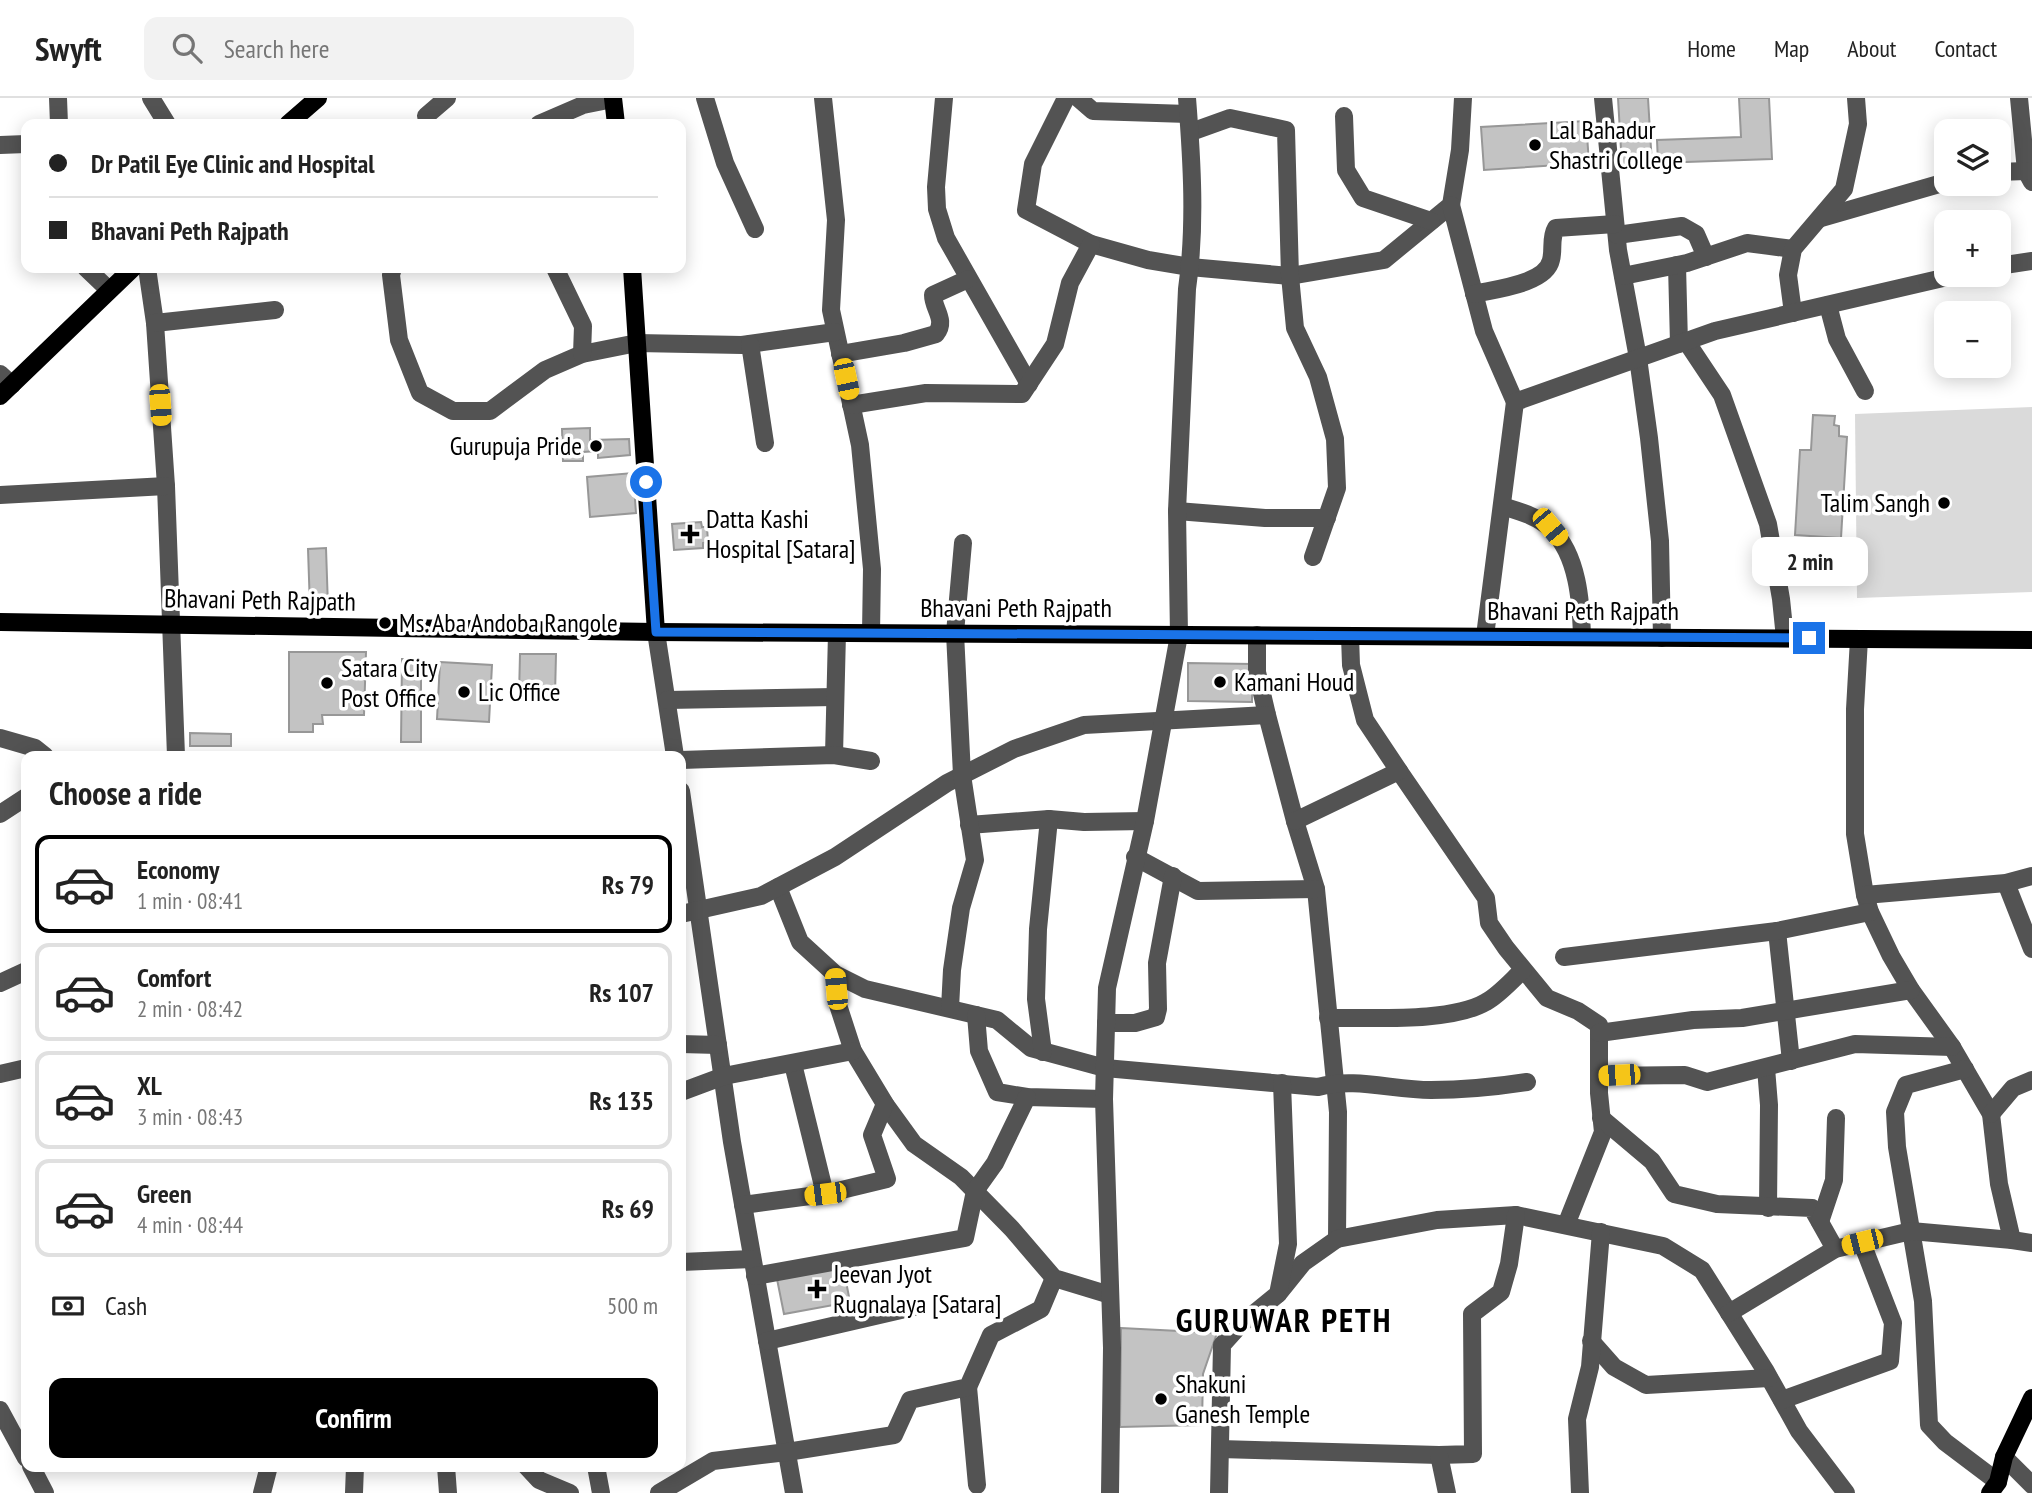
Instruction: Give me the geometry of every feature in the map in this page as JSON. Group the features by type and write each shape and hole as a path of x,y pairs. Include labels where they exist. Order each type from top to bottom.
{"main road":[{"path":"294,119 318,98"},
{"path":"613,99 615,119"},
{"path":"4,385 127,273"},
{"path":"632,273 656,632"},
{"name":"Bhavani Peth Rajpath","path":"0,622 656,632 2032,640"},
{"path":"1994,1487 2004,1457 2032,1398"}],"street":[{"path":"58,98 59,119"},
{"path":"151,98 164,119"},
{"path":"426,116 447,98"},
{"path":"705,98 725,163 755,229"},
{"path":"823,98 836,220 831,310 860,445 872,569 871,633"},
{"path":"944,98 936,187 937,209 946,238 1029,383"},
{"path":"1066,98 1033,164 1026,210 1091,244 1148,260 1190,267 1290,276 1384,260 1451,205"},
{"path":"1078,98 1093,111 1230,118 1286,131 1290,276 1295,328 1318,377 1335,439 1337,488 1313,557"},
{"path":"1463,98 1460,150 1451,205 1483,331 1515,402 1485,636"},
{"path":"1603,98 1616,229 1649,438 1660,541 1662,638"},
{"path":"1793,313 1788,275 1793,249 1844,189 1858,124 1856,98"},
{"path":"2011,174 2029,176 2019,98"},
{"path":"551,119 583,105 613,99"},
{"path":"1110,1493 1112,1348 1104,1100 1107,988 1145,821 1179,635 1177,511 1190,267 1189,115"},
{"path":"1344,116 1346,170 1363,198 1431,221"},
{"path":"0,145 21,144"},
{"path":"1821,218 1934,185"},
{"path":"1474,294 1539,277 1548,269 1551,261 1553,232 1556,228 1682,226 1696,234 1706,257"},
{"path":"1623,276 1677,265 1747,243 1793,249"},
{"path":"851,405 926,393 1022,394 1055,344 1070,283 1091,244"},
{"path":"2011,264 2032,261"},
{"path":"1677,265 1683,342 1722,395 1768,524 1785,638"},
{"path":"91,273 108,290"},
{"path":"148,273 155,323 166,486 176,751"},
{"path":"392,273 399,341 420,393 453,411 490,411 545,370 582,354 637,344 750,344 835,331"},
{"path":"557,273 583,326 582,354"},
{"path":"840,354 904,343 936,334 940,327 940,317 932,299 933,295 968,279"},
{"path":"1515,402 1715,331 1934,280"},
{"path":"1828,305 1837,339 1866,391"},
{"path":"155,323 275,310"},
{"path":"750,344 765,443"},
{"path":"0,495 166,486"},
{"path":"1502,506 1532,516 1550,527 1563,544 1581,604 1582,637"},
{"path":"1177,511 1265,518 1327,519"},
{"path":"950,1008 952,970 961,908 975,860 962,775 955,633 963,543"},
{"path":"656,632 674,751"},
{"path":"834,755 837,633"},
{"path":"1257,635 1257,672 1266,715 1294,821 1317,889 1338,1112 1338,1239"},
{"path":"1350,636 1350,665 1365,720 1486,898 1489,923 1547,998 1578,1011 1599,1025 1603,1132 1566,1225"},
{"path":"1859,639 1855,834 1867,903 1910,990 1952,1047 1991,1114 1999,1184 2012,1240"},
{"path":"667,700 835,697"},
{"path":"689,912 761,896 835,857 962,775 1014,749 1084,725 1266,715"},
{"path":"0,738 39,751"},
{"path":"686,760 834,755 871,761"},
{"path":"1294,821 1399,771"},
{"path":"0,814 21,800"},
{"path":"969,825 1049,819 1084,822 1145,821"},
{"path":"1043,1052 1037,999 1037,943 1049,819"},
{"path":"1135,857 1198,891 1317,889"},
{"path":"686,867 689,912 724,1076 732,1142 794,1493"},
{"path":"1106,1023 1135,1024 1156,1017 1157,963 1172,876"},
{"path":"1564,957 1777,931 1867,903 2006,883 2032,876"},
{"path":"2006,883 2032,949"},
{"path":"778,887 800,942 835,974 865,989 997,1020 1031,1048 1043,1052 1105,1068 1318,1087 1335,1082 1430,1090 1494,1087 1527,1082"},
{"path":"1777,931 1791,1061"},
{"path":"1328,1018 1438,1015 1468,1010 1487,1002 1523,970"},
{"path":"0,983 21,973"},
{"path":"835,974 838,1005 853,1051 885,1104 914,1144 961,1177 1012,1228 1054,1278 1110,1296"},
{"path":"1599,1033 1693,1020 1742,1018 1910,990"},
{"path":"976,1015 979,1051 998,1091 1027,1097 1104,1100"},
{"path":"686,1044 718,1045"},
{"path":"1599,1076 1685,1075 1707,1082 1856,1044 1952,1047"},
{"path":"686,1090 724,1076 853,1051"},
{"path":"793,1064 825,1194"},
{"path":"1766,1068 1769,1105 1768,1208"},
{"path":"0,1074 21,1069"},
{"path":"1965,1069 1906,1085 1895,1112 1897,1147 1923,1301 1929,1425 1994,1487"},
{"path":"1991,1114 2013,1088 2032,1080"},
{"path":"1278,1294 1288,1244 1282,1083"},
{"path":"686,1262 754,1267 897,1252 965,1238 975,1191 995,1163 1027,1097"},
{"path":"743,1205 825,1194 887,1179 872,1135 885,1104"},
{"path":"1601,1118 1651,1161 1674,1194 1717,1204 1812,1209 1835,1249"},
{"path":"1820,1222 1834,1180 1836,1118"},
{"path":"1220,1449 1473,1454 1472,1314 1501,1292 1509,1264 1516,1215"},
{"path":"1219,1493 1222,1345 1240,1325 1278,1294 1303,1263 1338,1239 1437,1220 1516,1215 1663,1246 1702,1270 1799,1431 1846,1493"},
{"path":"1729,1313 1835,1249 1862,1242 1911,1231 2032,1243"},
{"path":"1580,1493 1577,1419 1590,1367 1601,1232"},
{"path":"1782,1400 1890,1362 1893,1323 1862,1242"},
{"path":"977,1485 968,1387 991,1335 1041,1309 1054,1278"},
{"path":"767,1341 914,1307"},
{"path":"1591,1341 1614,1367 1646,1385 1769,1378"},
{"path":"665,1491 713,1461 894,1435 910,1401 968,1387"},
{"path":"0,1410 21,1449"},
{"path":"1439,1455 1447,1493"},
{"path":"2004,1457 2032,1485"},
{"path":"34,1472 46,1493"},
{"path":"262,1493 267,1472"},
{"path":"354,1493 355,1472"},
{"path":"446,1472 448,1493"},
{"path":"531,1472 538,1480 570,1493"},
{"path":"597,1472 601,1493"}],"shaded area":[{"name":"Talim Sangh","path":"2032,407 2032,592 1857,598 1855,414"}],"building":[{"name":"Lal Bahadur Shastri College","path":"1618,98 1648,98 1652,165 1622,167"},
{"path":"1739,98 1769,98 1772,159 1658,163 1657,140 1741,137"},
{"name":"Lal Bahadur Shastri College","path":"1586,121 1589,163 1484,170 1481,127"},
{"name":"Talim Sangh","path":"1813,415 1835,416 1834,425 1839,426 1839,436 1847,437 1841,538 1795,535 1800,450 1811,450"},
{"name":"Gurupuja Pride","path":"590,428 590,440 629,439 630,455 598,458 598,451 583,452 583,461 563,461 562,429"},
{"path":"633,473 636,513 590,517 587,477"},
{"path":"701,522 702,527 707,527 708,542 703,543 703,548 674,550 672,524"},
{"path":"326,548 328,607 310,608 308,549"},
{"name":"Satara City Post Office","path":"289,652 366,652 364,715 322,715 323,724 313,724 313,732 289,732"},
{"path":"520,654 556,654 555,696 519,696"},
{"path":"402,659 421,659 421,742 401,742"},
{"name":"Lic Office","path":"440,662 492,665 489,722 437,719"},
{"name":"Kamani Houd","path":"1188,663 1252,664 1252,702 1188,701"},
{"path":"190,733 231,734 231,746 190,746"},
{"path":"843,1266 850,1302 784,1314 777,1279"},
{"name":"Shakuni Ganesh Temple","path":"1121,1328 1217,1333 1203,1374 1202,1425 1120,1427"}],"place":[{"name":"Lal Bahadur Shastri College","path":"1535,145"},
{"name":"Gurupuja Pride","path":"596,446"},
{"name":"Talim Sangh","path":"1944,503"},
{"name":"Datta Kashi Hospital [Satara]","path":"690,534"},
{"name":"Ms. Aba Andoba Rangole","path":"385,623"},
{"name":"Kamani Houd","path":"1220,682"},
{"name":"Satara City Post Office","path":"327,683"},
{"name":"Lic Office","path":"464,692"},
{"name":"Jeevan Jyot Rugnalaya [Satara]","path":"817,1289"},
{"name":"Shakuni Ganesh Temple","path":"1161,1399"}],"district":[{"name":"GURUWAR PETH","path":"1284,1320"}],"route":[{"path":"646,482 656,632 1809,638"}]}
